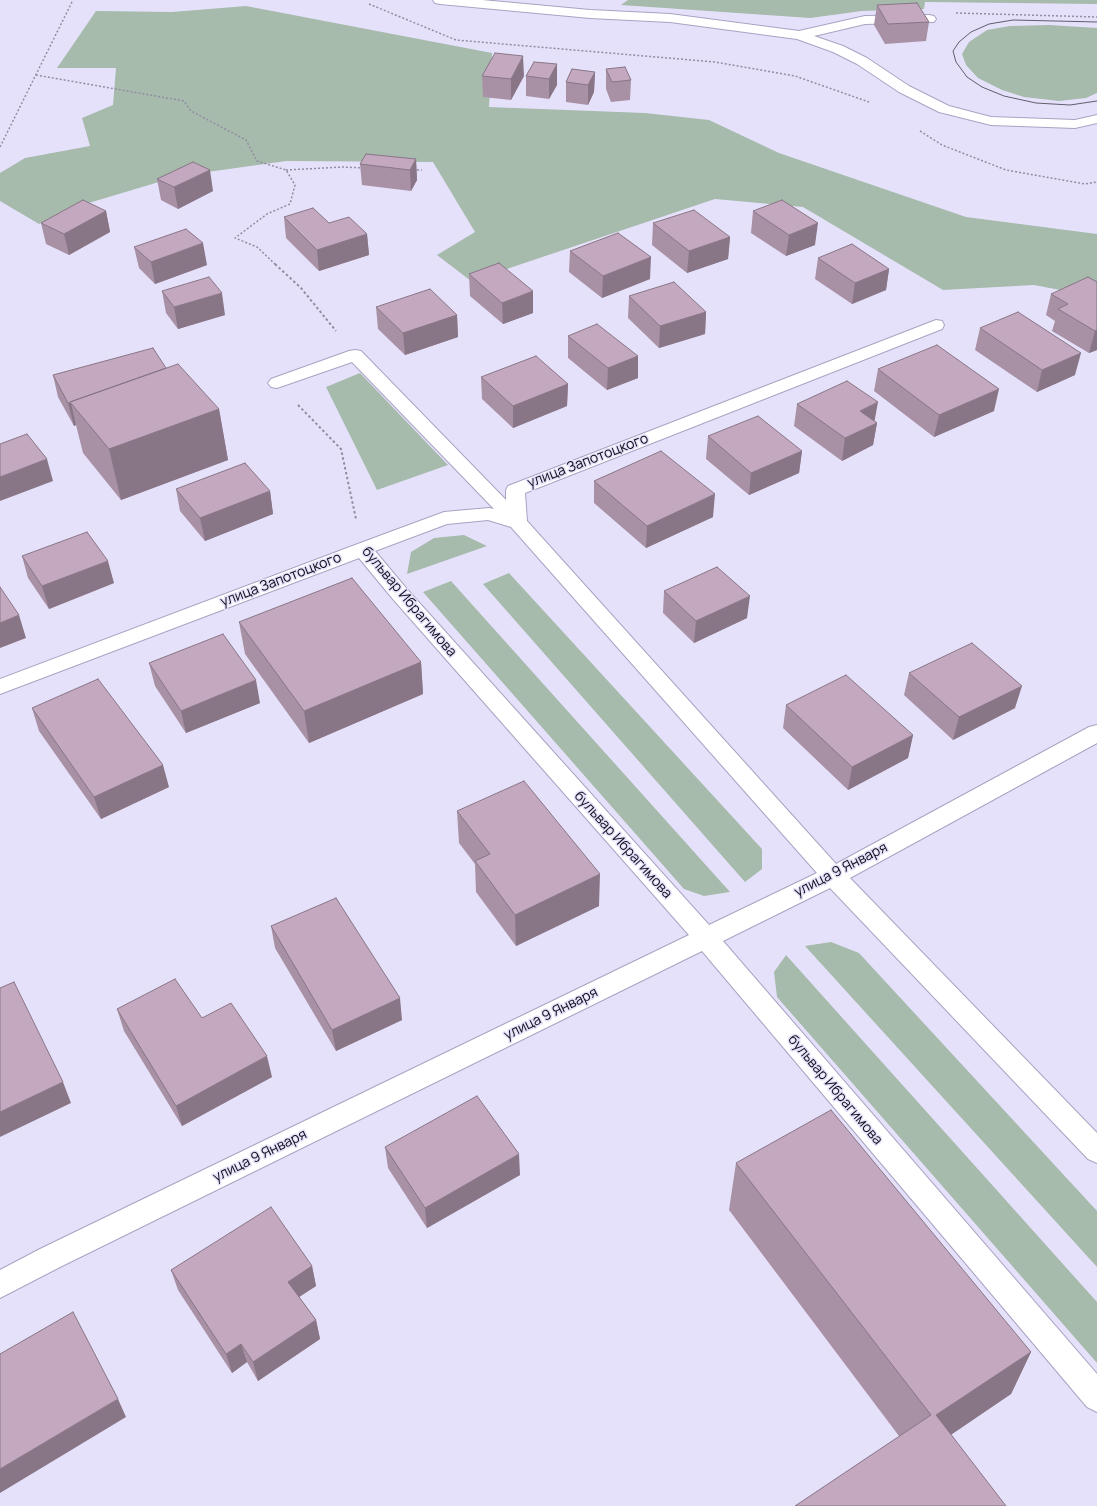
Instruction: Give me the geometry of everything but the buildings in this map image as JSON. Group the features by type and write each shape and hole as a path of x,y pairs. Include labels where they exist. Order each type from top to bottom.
{"street":[{"path":"440,0 574,13 670,18 798,35 844,52 862,61 904,89 944,109 991,121 1075,124 1097,119"},
{"path":"798,35 865,20 929,19"},
{"name":"улица Запотоцкого","path":"0,687 444,518 489,514 517,522 515,490 936,325"},
{"path":"277,383 355,355 517,522 833,876 1097,1151"},
{"name":"бульвар Ибрагимова","path":"362,549 409,604 706,938 1097,1397"},
{"name":"улица 9 Января","path":"0,1286 64,1251 833,876 1097,733"}],"path":[{"path":"0,146 73,0"},
{"path":"369,4 456,40 714,62 795,76 872,103"},
{"path":"36,75 184,102 191,112 246,140 257,161 286,170 343,167 367,168"},
{"path":"917,129 942,145 1006,170 1085,184 1097,182"},
{"path":"286,170 295,185 290,204 267,214 234,238 257,247 301,288 355,355"},
{"path":"406,170 422,170"},
{"name":"бульвар Ибрагимова","path":"277,383 341,449 362,549"}],"green space":[{"path":"628,0 1097,0 1097,4 925,2 924,9 862,11 810,18 621,5"},
{"path":"246,6 492,53 489,107 645,113 709,120 779,153 966,217 1097,234 1097,297 1034,285 943,290 803,207 715,199 471,281 437,255 475,232 433,162 286,161 179,176 72,208 39,224 0,201 0,173 25,158 90,146 82,118 113,105 116,68 57,68 96,11 172,12"},
{"path":"1049,25 1097,28 1097,93 1086,98 1059,101 1024,97 1002,90 978,78 966,65 962,54 969,42 987,30 1010,26"},
{"path":"360,373 448,465 377,490 326,387"},
{"path":"464,535 487,546 407,574 411,552 434,538"},
{"path":"509,573 762,849 762,869 745,882 483,584"},
{"path":"451,581 730,892 704,896 684,889 423,592"},
{"path":"831,942 859,953 1097,1211 1097,1267 805,946"},
{"path":"786,955 1097,1302 1097,1363 777,997 774,972"}],"tram line":[{"path":"1097,22 1013,20 989,24 971,32 959,42 953,51 956,62 967,77 982,87 1004,96 1036,103 1070,105 1097,101"}]}
